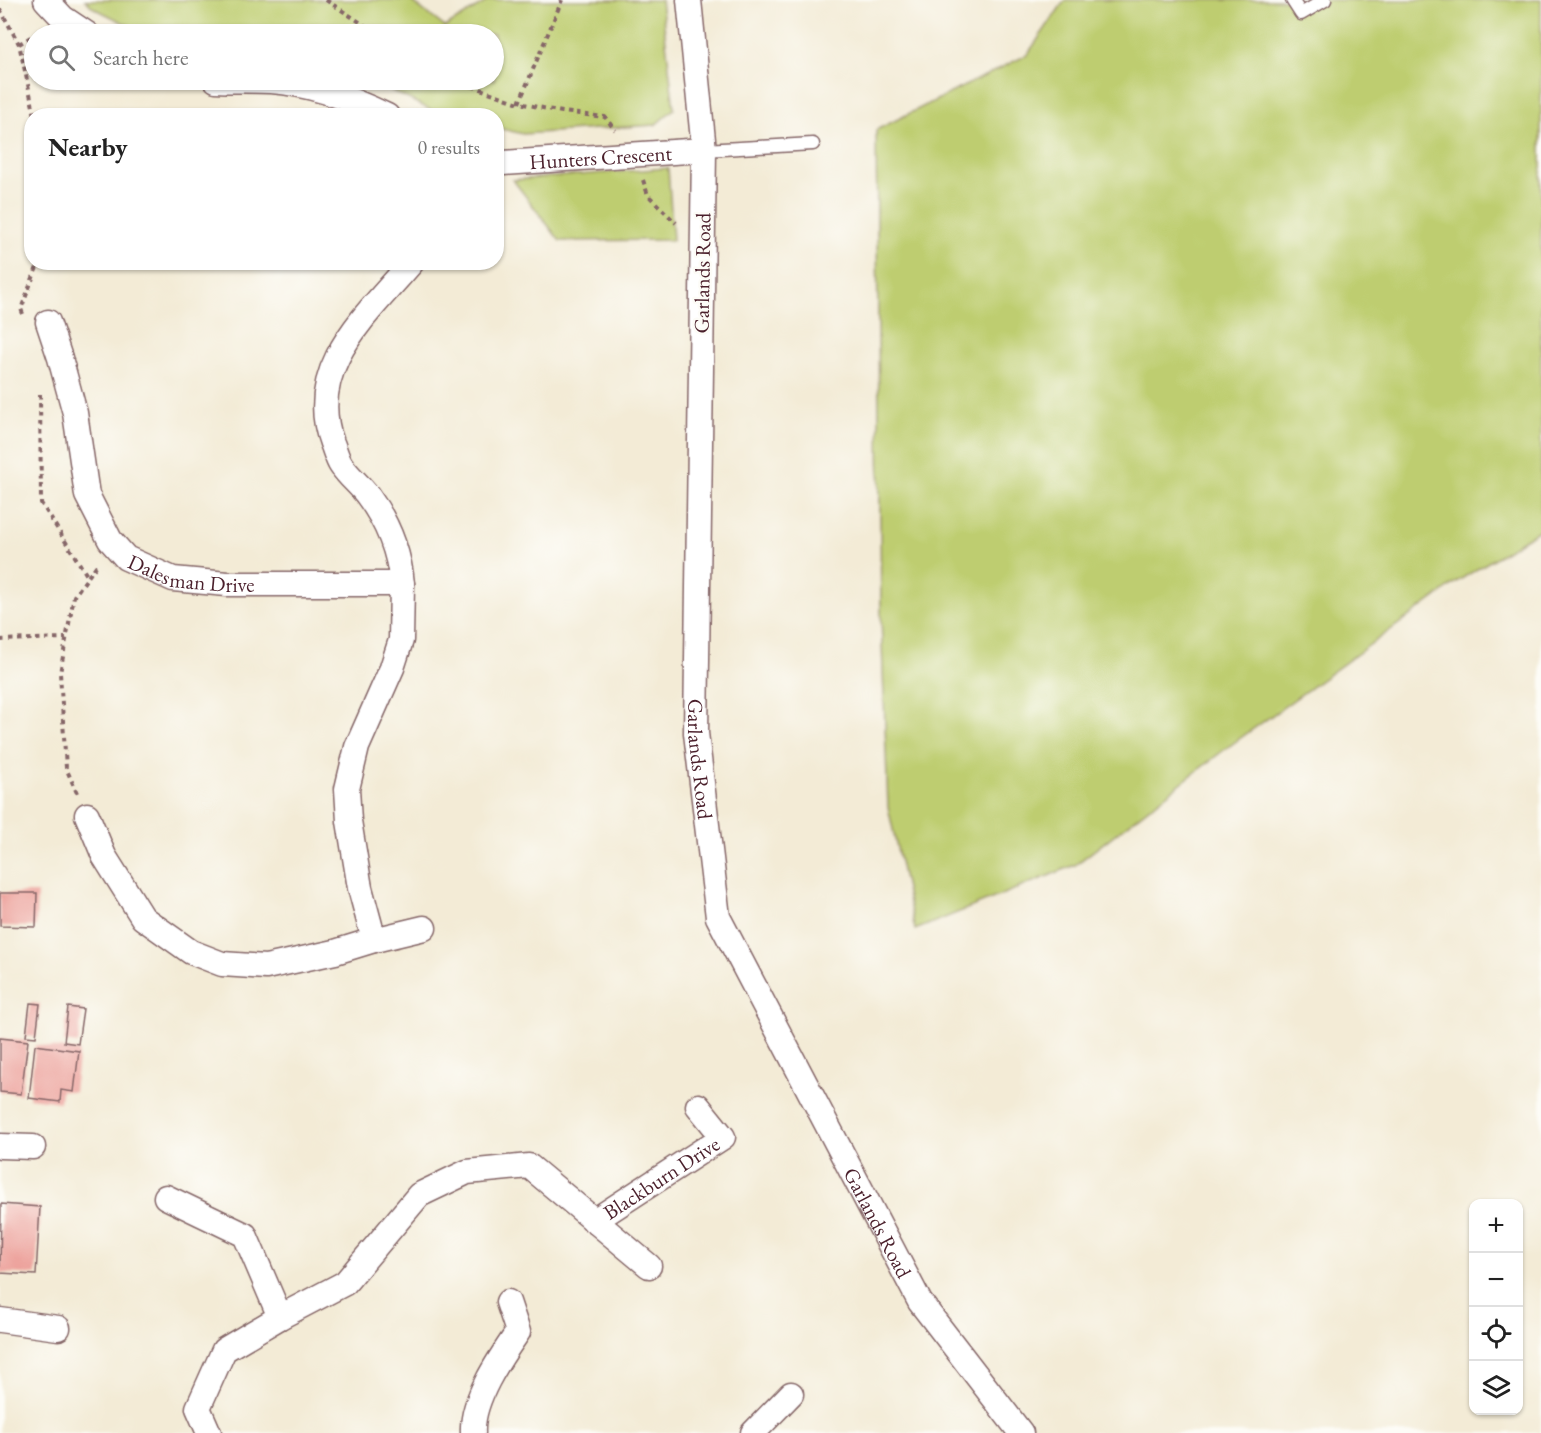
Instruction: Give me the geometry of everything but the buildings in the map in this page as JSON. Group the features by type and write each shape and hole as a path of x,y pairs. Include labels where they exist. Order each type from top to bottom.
{"street":[{"path":"46,0 72,24"},
{"name":"Garlands Road","path":"689,0 704,150 696,733 718,917 920,1302 1021,1433"},
{"path":"321,90 355,100 371,108"},
{"name":"Hunters Crescent","path":"504,163 704,150"},
{"path":"374,940 360,888 349,821 347,789 357,747 392,669 401,640 402,584 400,565 389,530 368,495 340,464 325,424 325,394 334,362 354,331 405,270"},
{"name":"Dalesman Drive","path":"36,320 60,358 75,412 87,495 110,540 126,558 172,579 227,584 402,584"},
{"path":"87,815 104,856 143,918 191,951 222,964 266,967 335,952 424,928"},
{"name":"Blackburn Drive","path":"594,1221 723,1137 698,1106"},
{"path":"0,1146 33,1147"},
{"name":"Blackburn Drive","path":"209,1433 198,1408 224,1350 345,1283 419,1195 467,1172 529,1166 649,1266"},
{"path":"166,1197 245,1235 280,1317"},
{"path":"473,1433 481,1395 496,1363 518,1332 508,1302"},
{"path":"0,1320 58,1328"},
{"path":"753,1433 791,1394"}],"lane":[{"path":"1292,0 1301,14 1325,0"},
{"path":"704,150 813,144"}],"path":[{"path":"326,0 363,24"},
{"path":"519,103 562,0"},
{"path":"0,9 19,44 24,66"},
{"path":"19,44 24,41"},
{"path":"29,90 33,108"},
{"path":"36,270 21,309 36,320"},
{"path":"40,385 41,503 88,577"},
{"path":"87,815 66,768 60,673 74,596 96,566 126,558"},
{"path":"0,640 66,638"}],"green space":[{"path":"85,0 410,0 441,24 126,24 94,8"},
{"path":"489,0 661,0 674,109 655,125 523,134 504,130 504,108 427,108 390,90 504,90 504,24 450,24"},
{"path":"1065,0 1541,0 1541,529 1461,579 1224,750 1075,865 915,930 888,807 881,616 876,130 1027,55"},
{"path":"668,168 673,240 560,241 513,180"}]}
